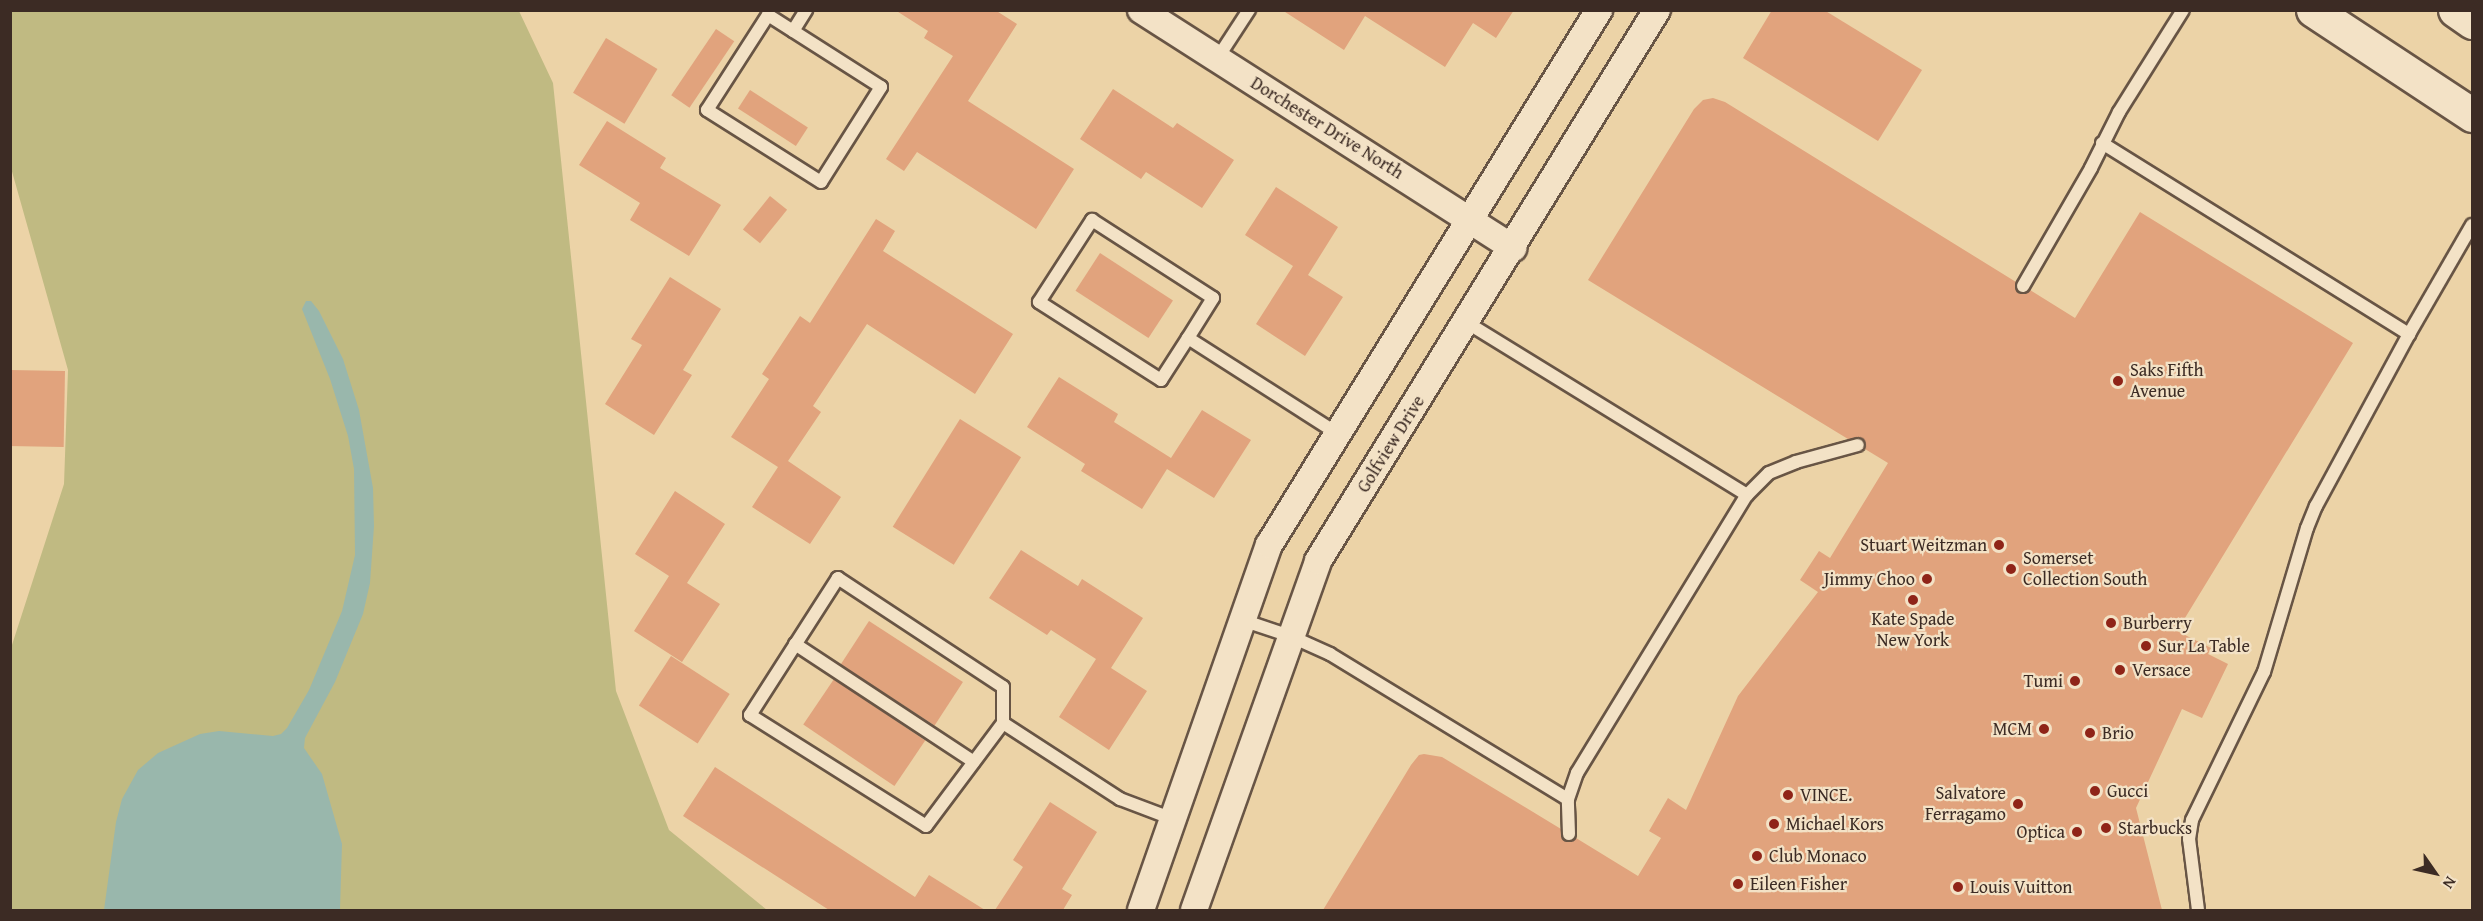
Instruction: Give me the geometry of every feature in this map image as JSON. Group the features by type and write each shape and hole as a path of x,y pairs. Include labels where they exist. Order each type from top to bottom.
{"main road":[{"path":"2313,10 2472,115"},
{"path":"2455,10 2472,22"}],"street":[{"name":"Dorchester Drive North","path":"1141,10 1513,248"},
{"path":"1141,910 1269,545 1472,220 1599,10"},
{"name":"Golfview Drive","path":"1194,910 1318,561 1513,248 1657,10"}],"lane":[{"path":"793,31 806,10"},
{"path":"1217,59 1249,10"},
{"path":"2023,286 2119,111 2182,10"},
{"path":"768,15 793,31 881,87 821,182 707,110 768,15"},
{"path":"2102,144 2409,334"},
{"path":"1092,220 1213,298 1188,338 1161,380 1039,302 1092,220"},
{"path":"2198,910 2189,839 2192,820 2264,672 2316,506 2409,334 2472,225"},
{"path":"1466,322 1747,495"},
{"path":"1188,338 1338,434"},
{"path":"1569,834 1568,799 1576,773 1747,495 1769,473 1796,462 1858,445"},
{"path":"838,578 1003,687 1003,723 926,826 750,715 795,644 838,578"},
{"path":"1242,620 1290,636 1330,654 1568,799"},
{"path":"795,644 974,762"},
{"path":"1003,723 1120,798 1173,819"}],"shaded area":[{"path":"11,11 519,11 553,83 616,691 669,830 767,910 11,910 11,648 64,484 68,370 11,168"},
{"path":"306,301 311,301 319,311 343,359 359,410 373,488 374,526 370,583 363,614 335,682 305,738 304,748 322,774 342,844 340,910 104,910 116,822 122,799 138,770 158,753 200,734 219,731 273,736 281,734 287,728 309,690 342,611 355,555 354,469 348,436 330,379 302,309"}],"building":[{"path":"895,10 995,10 1017,24 968,101 1074,169 1036,229 917,152 904,171 886,159 953,56 924,38 928,31"},
{"path":"1282,10 1514,10 1496,38 1473,23 1445,67 1365,16 1344,50"},
{"path":"1772,10 1824,10 1922,70 1878,141 1743,58"},
{"path":"716,29 734,41 690,108 671,95"},
{"path":"606,38 657,69 624,124 573,93"},
{"path":"1113,89 1173,128 1177,123 1234,160 1202,208 1146,172 1141,179 1080,139"},
{"path":"750,90 808,128 796,146 738,108"},
{"name":"Somerset Collection South","path":"1713,98 1725,102 2016,282 2015,287 2018,293 2024,294 2030,290 2075,318 2140,212 2353,343 2177,631 2211,648 2208,654 2228,664 2202,718 2182,709 2136,808 2162,910 1323,910 1411,765 1419,755 1424,754 1442,757 1561,829 1565,841 1570,842 1576,838 1638,876 1661,838 1649,831 1668,798 1686,810 1738,696 1818,592 1800,580 1819,551 1830,558 1888,463 1865,449 1863,439 1848,439 1588,280 1694,109 1703,100"},
{"path":"607,121 666,158 660,168 721,205 689,256 630,220 640,203 579,165"},
{"path":"1276,187 1338,227 1308,275 1343,297 1305,356 1256,324 1293,266 1245,235"},
{"path":"770,196 787,210 760,243 743,229"},
{"path":"876,219 895,231 883,251 1013,334 975,394 867,324 813,406 821,412 788,461 841,497 810,544 752,507 778,467 731,437 769,379 762,374 800,316 810,323"},
{"path":"1100,253 1173,300 1148,338 1075,291"},
{"path":"670,277 721,309 683,370 692,375 654,435 605,404 642,345 631,339"},
{"path":"10,370 65,371 64,447 10,446"},
{"path":"1059,377 1118,414 1114,422 1171,458 1202,410 1251,440 1214,498 1167,469 1142,509 1081,471 1085,464 1027,427"},
{"path":"960,419 1021,457 954,565 893,527"},
{"path":"675,491 725,524 687,583 720,604 682,662 634,631 669,576 635,554"},
{"path":"1021,550 1078,586 1082,579 1143,618 1111,668 1147,691 1109,750 1059,717 1096,659 1051,630 1047,635 989,598"},
{"path":"869,621 963,682 935,726 841,665"},
{"path":"671,656 730,694 698,744 639,705"},
{"path":"834,679 925,741 894,786 803,725"},
{"path":"715,767 915,897 929,875 985,910 829,910 683,816"},
{"path":"1050,802 1097,832 1062,889 1072,895 1063,910 995,910 1023,867 1013,860"}],"place":[{"name":"Saks Fifth Avenue","path":"2118,381"},
{"name":"Stuart Weitzman","path":"1999,545"},
{"name":"Somerset Collection South","path":"2011,569"},
{"name":"Jimmy Choo","path":"1927,579"},
{"name":"Kate Spade New York","path":"1913,600"},
{"name":"Burberry","path":"2111,623"},
{"name":"Sur La Table","path":"2146,646"},
{"name":"Versace","path":"2120,670"},
{"name":"Tumi","path":"2075,681"},
{"name":"MCM","path":"2044,729"},
{"name":"Brio","path":"2090,733"},
{"name":"Gucci","path":"2095,791"},
{"name":"VINCE.","path":"1788,795"},
{"name":"Salvatore Ferragamo","path":"2018,804"},
{"name":"Michael Kors","path":"1774,824"},
{"name":"Starbucks","path":"2106,828"},
{"name":"Optica","path":"2077,832"},
{"name":"Club Monaco","path":"1757,856"},
{"name":"Eileen Fisher","path":"1738,884"},
{"name":"Louis Vuitton","path":"1958,887"}]}
